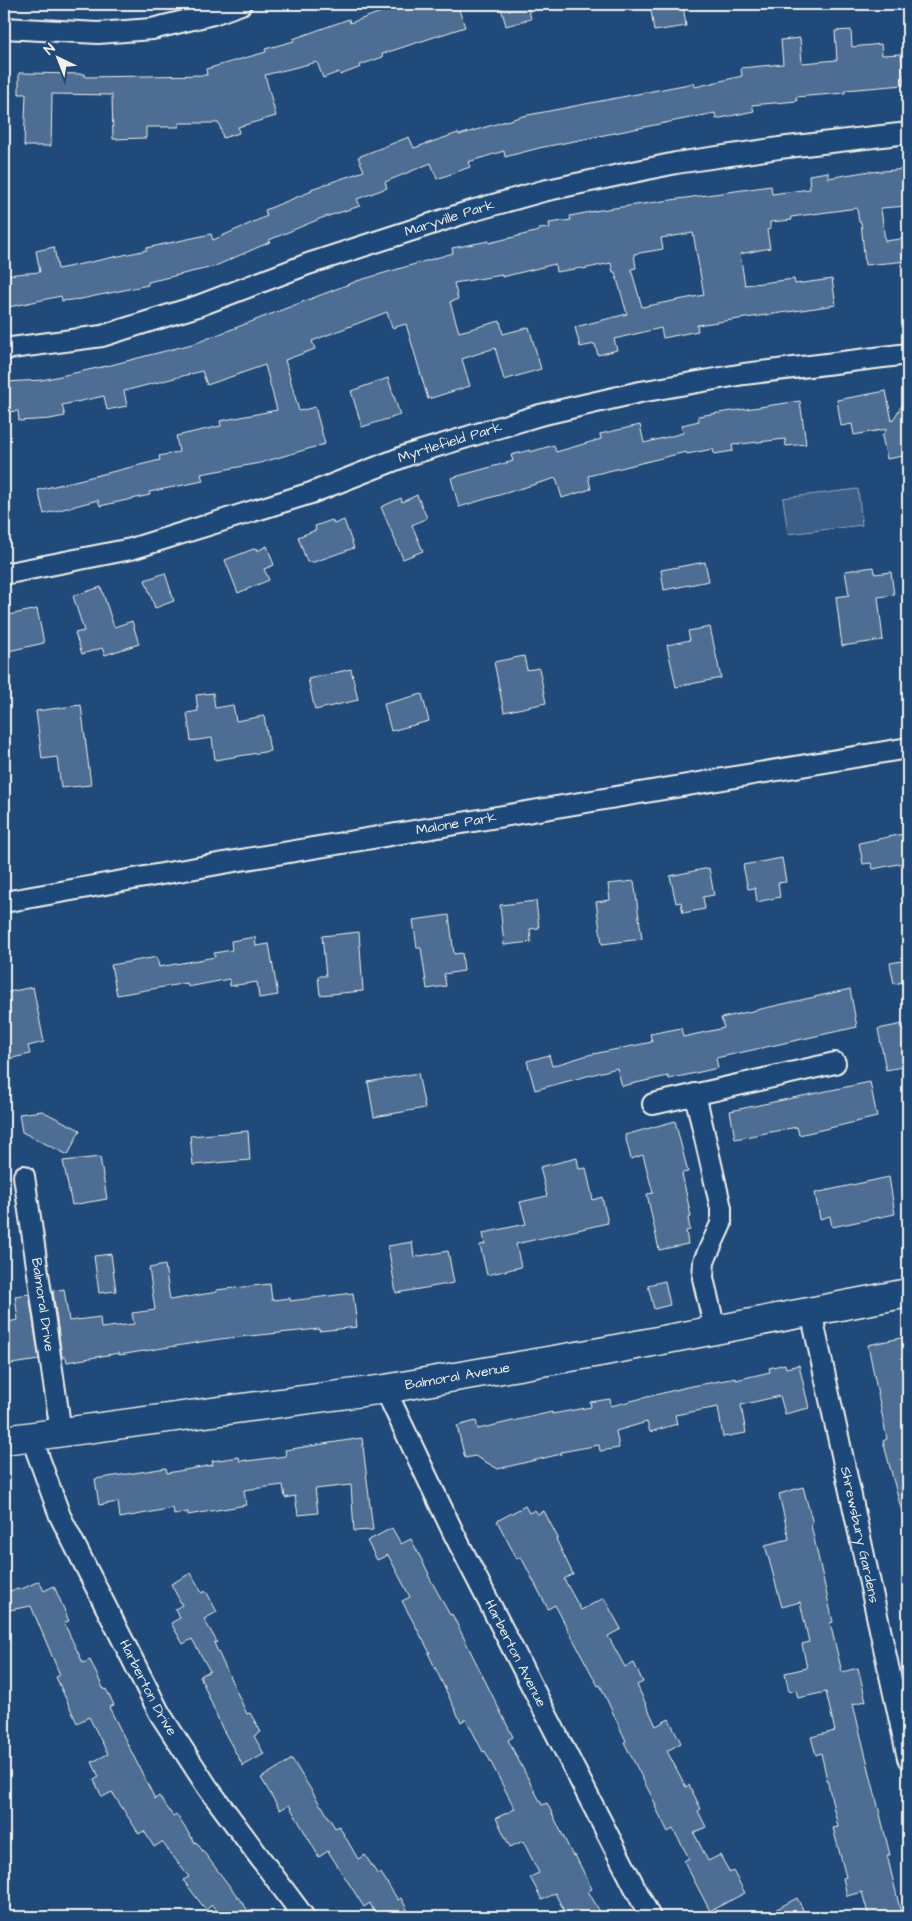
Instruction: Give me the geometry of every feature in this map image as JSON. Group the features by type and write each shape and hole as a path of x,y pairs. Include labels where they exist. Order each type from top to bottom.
{"highway":[{"name":"Balmoral Avenue","path":"4,1440 385,1388 715,1330 908,1293"}],"street":[{"path":"4,28 98,33 152,30 213,14 241,4"},
{"name":"Maryville Park","path":"4,348 102,336 198,306 308,264 458,215 544,191 676,163 779,148 908,133"},
{"name":"Myrtlefield Park","path":"4,574 131,549 311,493 408,455 540,415 640,392 744,374 908,354"},
{"name":"Malone Park","path":"4,902 908,748"},
{"path":"653,1104 835,1063"},
{"path":"695,1094 722,1208 721,1224 704,1262 703,1278 715,1330"},
{"name":"Balmoral Drive","path":"24,1176 61,1432"},
{"name":"Shrewsbury Gardens","path":"811,1312 908,1753"},
{"name":"Harberton Avenue","path":"385,1388 454,1534 650,1917"},
{"name":"Harberton Drive","path":"31,1436 60,1516 160,1714 208,1788 304,1917"}],"shaded area":[{"path":"858,489 862,525 788,534 783,498"}],"building":[{"path":"404,4 457,4 465,27 382,54 383,57 360,65 361,67 340,75 339,72 323,78 317,62 265,75 276,116 238,127 239,133 223,138 219,123 179,123 179,127 146,127 146,138 113,139 112,95 52,94 51,146 24,146 26,94 19,94 19,73 85,74 85,77 207,75 206,69 266,52 265,49 294,41 293,39 349,19 350,23"},
{"path":"500,4 527,4 531,19 506,26"},
{"path":"650,4 683,4 686,26 654,31"},
{"path":"851,30 852,47 881,44 882,55 901,54 904,85 845,90 845,93 796,97 797,101 752,105 754,111 716,119 715,113 539,148 505,157 504,151 468,162 470,167 437,179 431,163 385,182 387,188 357,199 360,206 322,218 269,240 270,242 213,267 148,282 148,285 81,299 62,301 61,296 4,308 4,275 40,272 36,251 54,247 58,269 211,234 213,240 267,216 265,210 312,191 311,189 364,171 358,157 409,137 414,148 458,133 459,135 523,116 694,83 695,87 742,76 741,68 783,64 781,40 800,38 802,63 837,60 835,31"},
{"path":"908,169 908,206 881,208 885,241 908,238 908,261 865,265 861,222 859,222 857,208 791,217 792,220 770,222 770,229 767,230 770,248 740,254 745,285 794,279 795,284 832,279 836,305 697,325 698,331 663,338 661,328 614,339 617,350 598,355 595,344 580,347 575,327 627,314 611,263 556,272 555,264 502,277 502,275 454,283 458,299 450,302 459,332 500,321 503,334 529,327 541,369 504,380 495,348 462,359 470,386 428,399 406,324 392,328 387,312 312,341 315,349 285,360 299,411 315,407 325,444 260,463 201,474 203,481 149,492 150,495 100,506 98,500 44,514 38,490 160,460 159,456 179,452 176,436 221,426 220,421 277,410 265,365 207,385 202,371 124,391 127,406 107,410 104,396 62,405 65,416 50,419 19,421 18,411 5,412 4,382 42,380 111,365 196,343 357,281 453,253 452,248 489,241 489,243 539,231 539,229 550,228 549,223 571,220 570,216 600,210 771,186 772,194 810,189 809,175 828,172 828,178","holes":["693,233 704,295 642,307 631,269 636,268 634,254 663,249 661,238"]},
{"path":"388,378 400,415 362,427 351,391"},
{"path":"886,391 892,421 908,396 908,455 887,459 882,436 887,429 854,435 852,424 841,426 837,400"},
{"path":"800,401 806,444 786,446 785,439 732,445 733,451 714,454 713,449 687,454 686,452 588,476 591,489 562,498 556,478 459,507 451,478 513,461 511,455 554,445 556,452 601,439 600,434 640,425 644,443 683,433 682,425 699,421 698,416"},
{"path":"417,495 427,518 412,525 423,551 403,559 381,507 401,498 402,502"},
{"path":"332,520 334,524 344,520 354,548 314,562 307,562 298,537 316,530 315,526"},
{"path":"267,546 274,565 264,569 269,580 238,593 225,560 256,548 257,551"},
{"path":"705,562 709,581 664,590 661,570"},
{"path":"874,567 875,574 891,572 894,595 878,597 883,640 842,646 836,597 849,595 845,571"},
{"path":"165,573 174,601 155,608 145,580"},
{"path":"101,587 114,627 132,621 139,644 105,655 102,648 82,654 75,633 84,631 73,596"},
{"path":"37,609 44,643 4,652 4,616"},
{"path":"710,627 721,678 676,687 667,645 690,640 688,631"},
{"path":"524,656 527,670 539,668 546,703 504,712 494,662"},
{"path":"351,669 358,700 315,710 308,679"},
{"path":"213,693 215,708 233,705 236,721 264,716 270,751 215,760 212,738 191,741 187,713 198,711 196,695"},
{"path":"422,694 429,721 391,731 384,704"},
{"path":"81,705 91,785 61,788 57,757 42,759 36,711"},
{"path":"908,833 908,862 873,869 871,863 863,864 859,843"},
{"path":"782,858 786,882 778,883 780,897 757,902 755,888 748,889 743,865"},
{"path":"709,868 714,895 703,897 705,909 683,913 681,902 676,903 670,876"},
{"path":"634,881 642,939 602,944 596,902 610,900 608,884"},
{"path":"536,901 539,928 530,929 531,942 504,945 500,905"},
{"path":"449,915 454,954 462,953 464,971 444,974 446,986 427,989 421,948 417,948 413,920"},
{"path":"359,932 363,991 320,995 318,976 326,976 322,936"},
{"path":"255,937 256,946 269,944 278,995 259,998 257,982 230,986 229,979 188,987 187,983 117,995 111,965 157,957 159,967 215,957 214,953 232,950 231,941"},
{"path":"908,960 908,981 894,984 890,963"},
{"path":"33,987 44,1042 28,1046 30,1054 4,1060 4,993"},
{"path":"850,989 857,1027 716,1058 718,1068 669,1079 668,1076 622,1086 617,1068 535,1090 527,1061 549,1055 552,1066 588,1055 652,1042 650,1034 681,1028 683,1037 724,1028 721,1018"},
{"path":"903,1024 908,1050 908,1066 886,1070 878,1029"},
{"path":"418,1073 425,1108 374,1117 368,1082"},
{"path":"870,1082 877,1117 799,1135 797,1127 735,1139 730,1111"},
{"path":"42,1111 80,1130 68,1155 22,1132 19,1114"},
{"path":"675,1121 688,1172 682,1173 691,1217 688,1218 690,1230 686,1231 688,1244 659,1250 647,1194 653,1193 643,1155 631,1159 625,1135"},
{"path":"248,1131 250,1160 193,1165 190,1136"},
{"path":"100,1157 107,1199 72,1205 63,1161"},
{"path":"577,1158 579,1169 586,1168 593,1200 602,1197 608,1223 516,1244 521,1267 487,1275 480,1245 485,1244 483,1233 526,1224 520,1202 547,1196 540,1167"},
{"path":"889,1177 895,1214 832,1227 830,1216 820,1219 815,1193"},
{"path":"412,1242 414,1257 448,1251 454,1283 396,1293 388,1246"},
{"path":"111,1254 116,1291 99,1293 94,1256"},
{"path":"165,1265 170,1300 217,1292 216,1290 270,1284 272,1300 290,1298 290,1301 353,1293 357,1327 220,1339 67,1362 66,1357 62,1357 53,1291 64,1289 69,1321 100,1317 101,1328 134,1324 132,1313 155,1310 149,1268"},
{"path":"665,1281 670,1305 654,1309 648,1285"},
{"path":"29,1294 39,1360 4,1365 4,1333 9,1332 8,1322 18,1320 15,1296"},
{"path":"905,1337 908,1351 908,1515 903,1516 883,1441 887,1439 868,1345"},
{"path":"785,1364 786,1368 799,1365 809,1408 785,1414 780,1396 741,1405 746,1433 723,1437 718,1407 675,1415 677,1424 650,1432 647,1422 616,1431 619,1448 600,1451 599,1445 561,1452 561,1454 498,1469 475,1456 465,1458 457,1426 476,1421 478,1429 552,1412 552,1414 591,1407 590,1402 610,1399 611,1406 687,1387 736,1378 736,1380 770,1372 769,1368"},
{"path":"362,1438 373,1530 354,1531 351,1485 315,1489 318,1513 298,1515 295,1496 285,1498 283,1485 244,1490 246,1505 188,1515 188,1512 174,1515 173,1508 120,1518 118,1502 99,1505 95,1479 166,1468 167,1473 213,1465 212,1461 239,1457 240,1461 247,1461 286,1456 285,1450"},
{"path":"803,1487 813,1524 811,1525 833,1622 830,1623 842,1672 858,1668 866,1701 853,1704 890,1855 887,1855 902,1917 869,1917 862,1892 847,1896 843,1878 846,1877 833,1828 838,1827 821,1753 816,1755 811,1737 835,1731 826,1692 798,1698 796,1690 789,1692 785,1673 807,1668 802,1644 809,1642 800,1602 782,1607 765,1545 789,1539 779,1494"},
{"path":"525,1506 529,1513 535,1510 538,1514 544,1511 573,1574 564,1579 581,1610 604,1598 621,1629 608,1636 625,1667 634,1663 643,1682 637,1685 656,1726 669,1719 681,1743 667,1751 686,1787 689,1785 701,1809 698,1811 706,1827 694,1833 708,1861 720,1855 730,1873 733,1871 745,1893 710,1911 684,1861 689,1858 673,1829 668,1832 624,1742 626,1741 600,1685 598,1686 555,1605 548,1609 521,1557 517,1559 497,1521"},
{"path":"392,1528 401,1544 411,1539 428,1575 450,1615 452,1614 513,1737 508,1740 542,1805 547,1803 573,1856 575,1855 592,1889 588,1891 603,1917 567,1917 555,1893 542,1900 530,1877 539,1873 523,1841 510,1847 496,1818 515,1809 466,1719 461,1722 428,1653 430,1653 402,1601 410,1597 388,1555 377,1560 367,1541"},
{"path":"191,1573 202,1593 206,1591 217,1612 204,1619 217,1642 214,1643 247,1714 250,1713 261,1732 254,1736 264,1754 243,1766 222,1728 200,1676 210,1671 192,1639 183,1644 171,1623 180,1618 175,1609 182,1605 171,1584"},
{"path":"39,1581 44,1591 54,1586 69,1621 64,1623 83,1663 90,1660 104,1690 106,1689 114,1705 109,1707 155,1799 159,1796 173,1816 176,1814 195,1843 253,1917 221,1917 212,1905 206,1910 183,1880 189,1877 162,1842 154,1847 144,1831 139,1834 112,1792 102,1797 94,1780 99,1777 92,1762 108,1754 89,1717 77,1723 56,1677 60,1675 31,1606 4,1611 4,1592 24,1588"},
{"path":"292,1759 335,1828 339,1826 358,1859 365,1855 378,1875 381,1873 398,1900 401,1898 411,1917 365,1917 374,1912 370,1903 364,1907 328,1851 319,1857 289,1805 280,1810 261,1778"},
{"path":"797,1898 807,1917 762,1917"}]}
